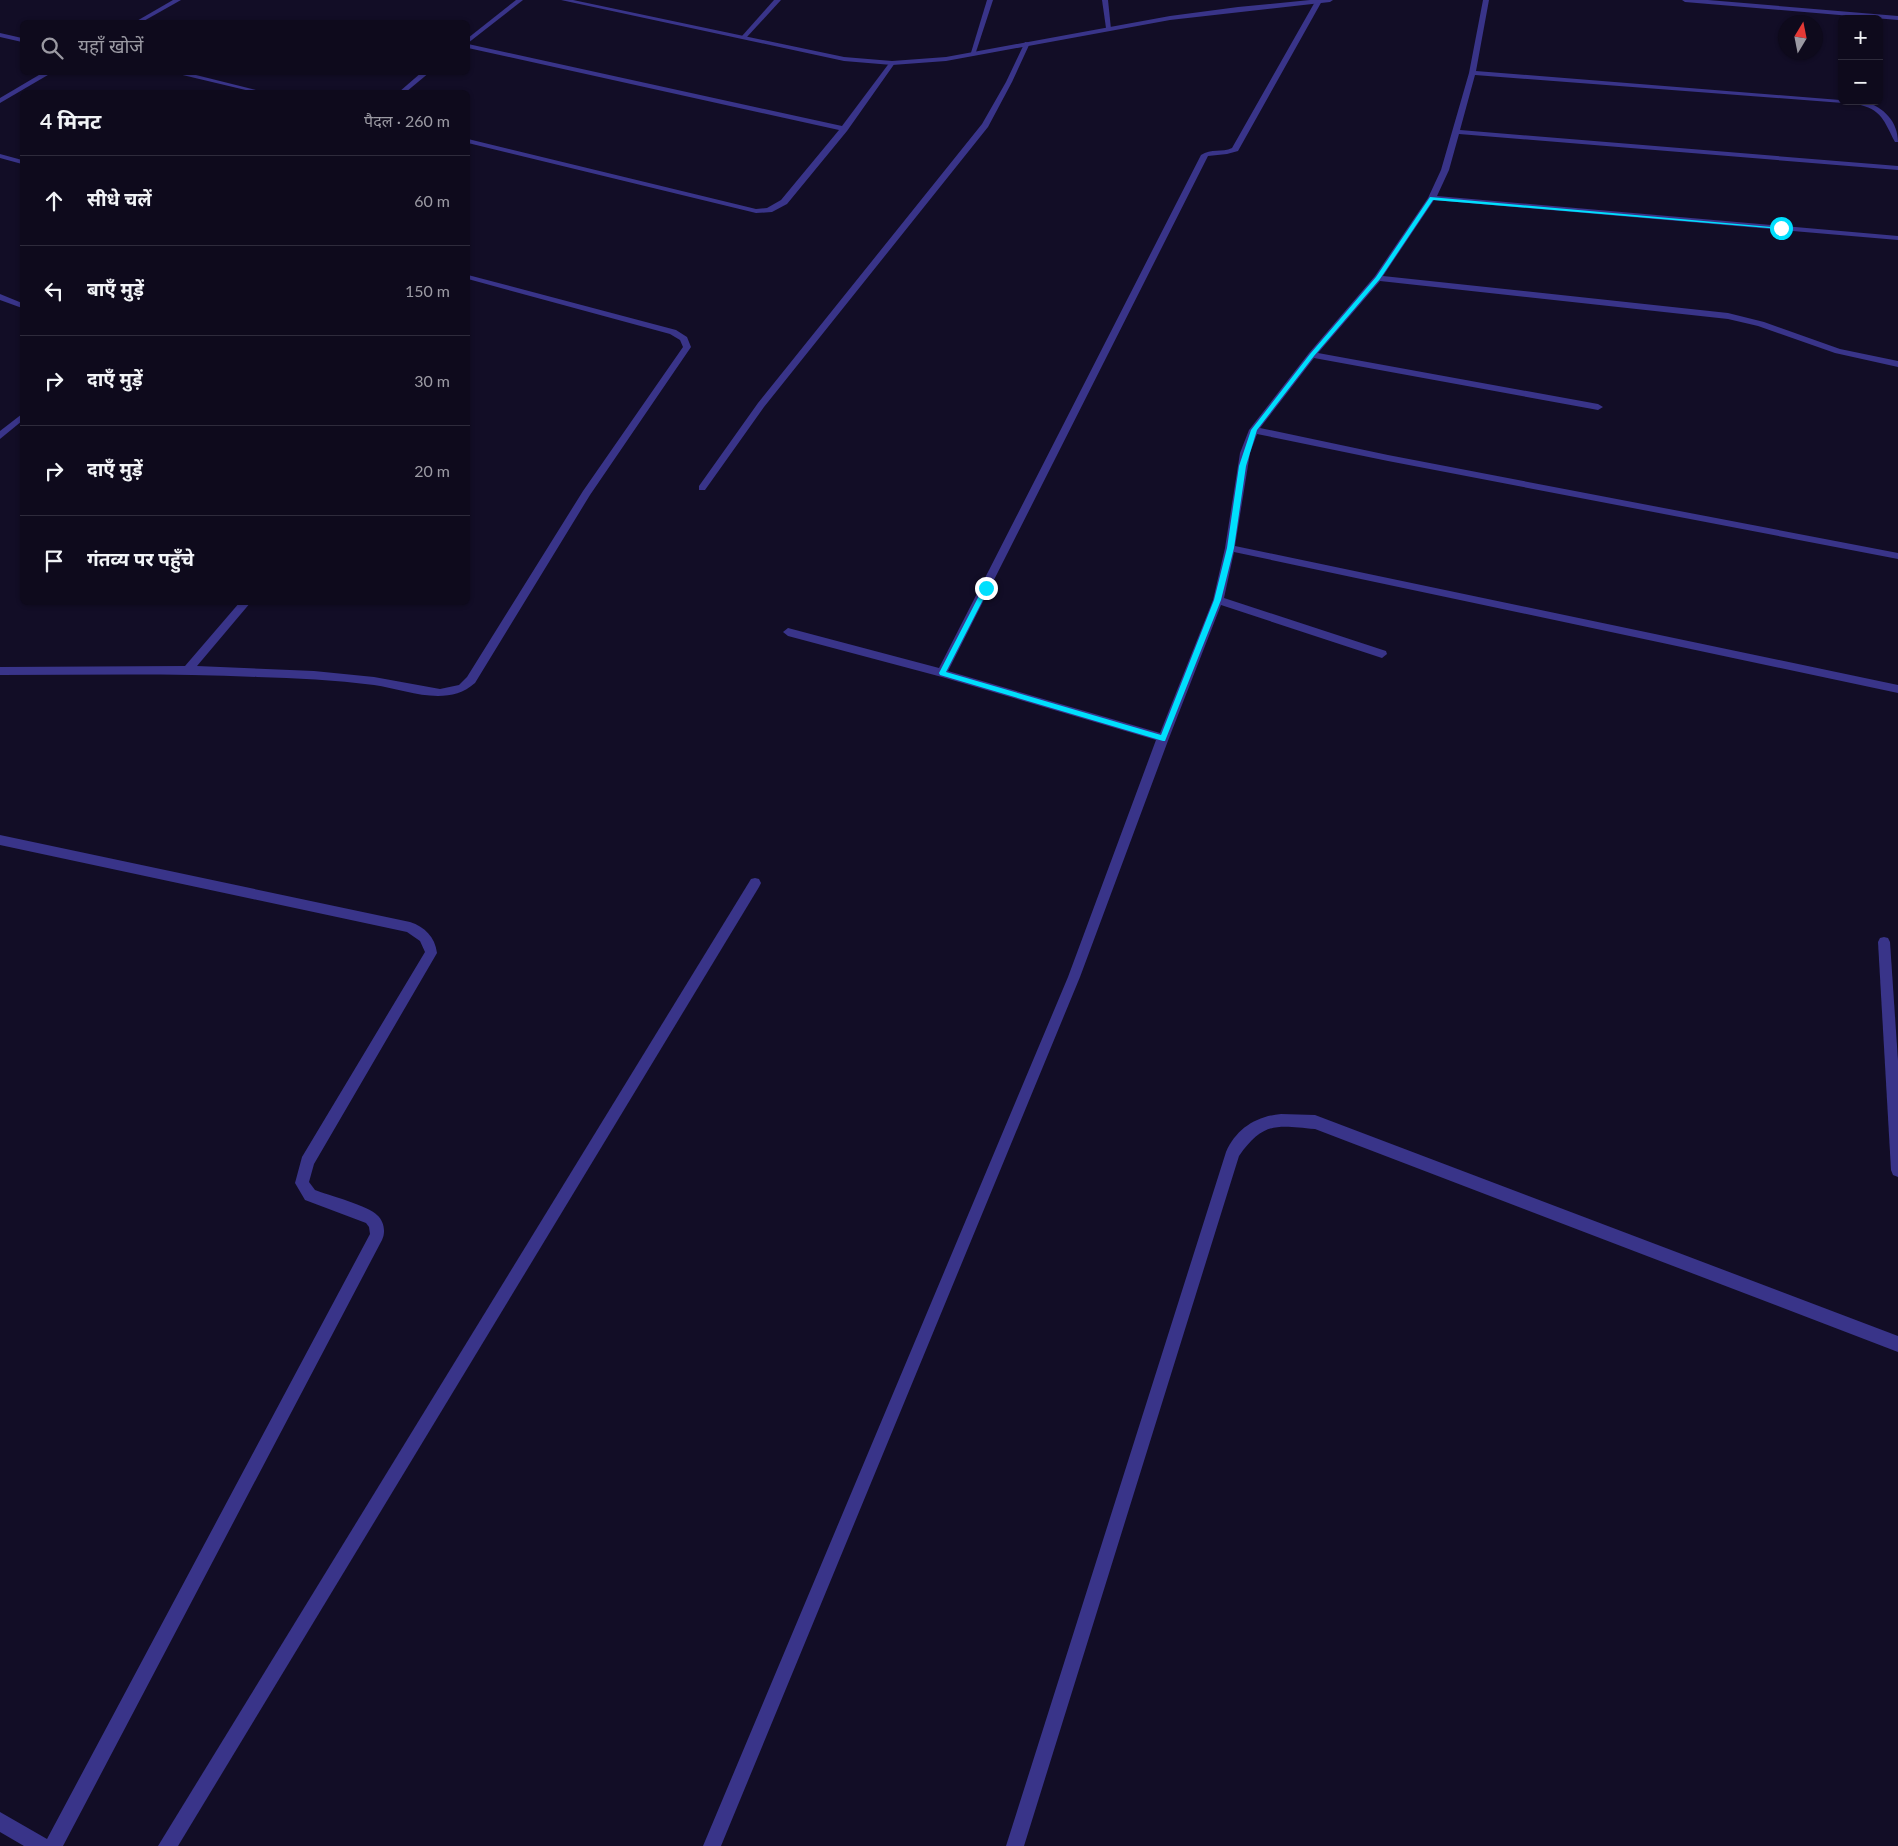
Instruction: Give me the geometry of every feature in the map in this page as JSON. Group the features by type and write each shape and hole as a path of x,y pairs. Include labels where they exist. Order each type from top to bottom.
{"street":[{"path":"142,20 178,0"},
{"path":"470,39 520,0"},
{"path":"564,0 588,2 844,59 892,63 972,55 1027,42 1238,9 1301,1 1330,0"},
{"path":"744,38 778,0"},
{"path":"972,55 990,0"},
{"path":"1105,0 1109,28"},
{"path":"712,1846 1074,977 1163,738 1218,600 1230,548 1245,453 1254,430 1312,355 1378,278 1432,198 1445,170 1472,72 1486,0"},
{"path":"1685,0 1898,18"},
{"path":"942,673 1205,155 1210,152 1229,153 1235,149 1319,1"},
{"path":"0,35 20,40"},
{"path":"702,488 762,405 832,314 985,125 1009,82 1027,42"},
{"path":"470,46 844,129"},
{"path":"470,141 746,208 762,211 769,210 784,202 844,129 892,63"},
{"path":"1472,72 1838,101"},
{"path":"0,101 45,75"},
{"path":"186,75 252,90"},
{"path":"404,90 423,75"},
{"path":"1869,105 1876,106 1882,111 1897,135"},
{"path":"1455,132 1898,168"},
{"path":"0,156 20,161"},
{"path":"1432,198 1898,238"},
{"path":"0,671 188,670 314,675 374,681 440,693 462,688 471,680 586,493 687,348 684,338 673,332 470,278"},
{"path":"1378,278 1728,316 1761,324 1838,351 1898,364"},
{"path":"0,297 20,305"},
{"path":"1312,355 1598,408"},
{"path":"0,436 20,419"},
{"path":"1254,430 1388,458 1898,556"},
{"path":"1230,548 1898,689"},
{"path":"1218,600 1382,654"},
{"path":"188,670 243,605"},
{"path":"788,632 942,673 1163,738"},
{"path":"0,840 410,927 424,936 430,944 431,953 307,1162 302,1183 310,1195 371,1218 376,1224 377,1235 53,1846"},
{"path":"166,1846 755,883"},
{"path":"1884,942 1898,1170"},
{"path":"1015,1846 1233,1152 1249,1132 1263,1123 1291,1119 1315,1122 1898,1344"},
{"path":"0,1821 41,1846"}],"route":[{"path":"986,588 942,673 1163,738 1218,600 1230,548 1242,466 1254,430 1312,355 1378,278 1432,198 1781,228"}]}
